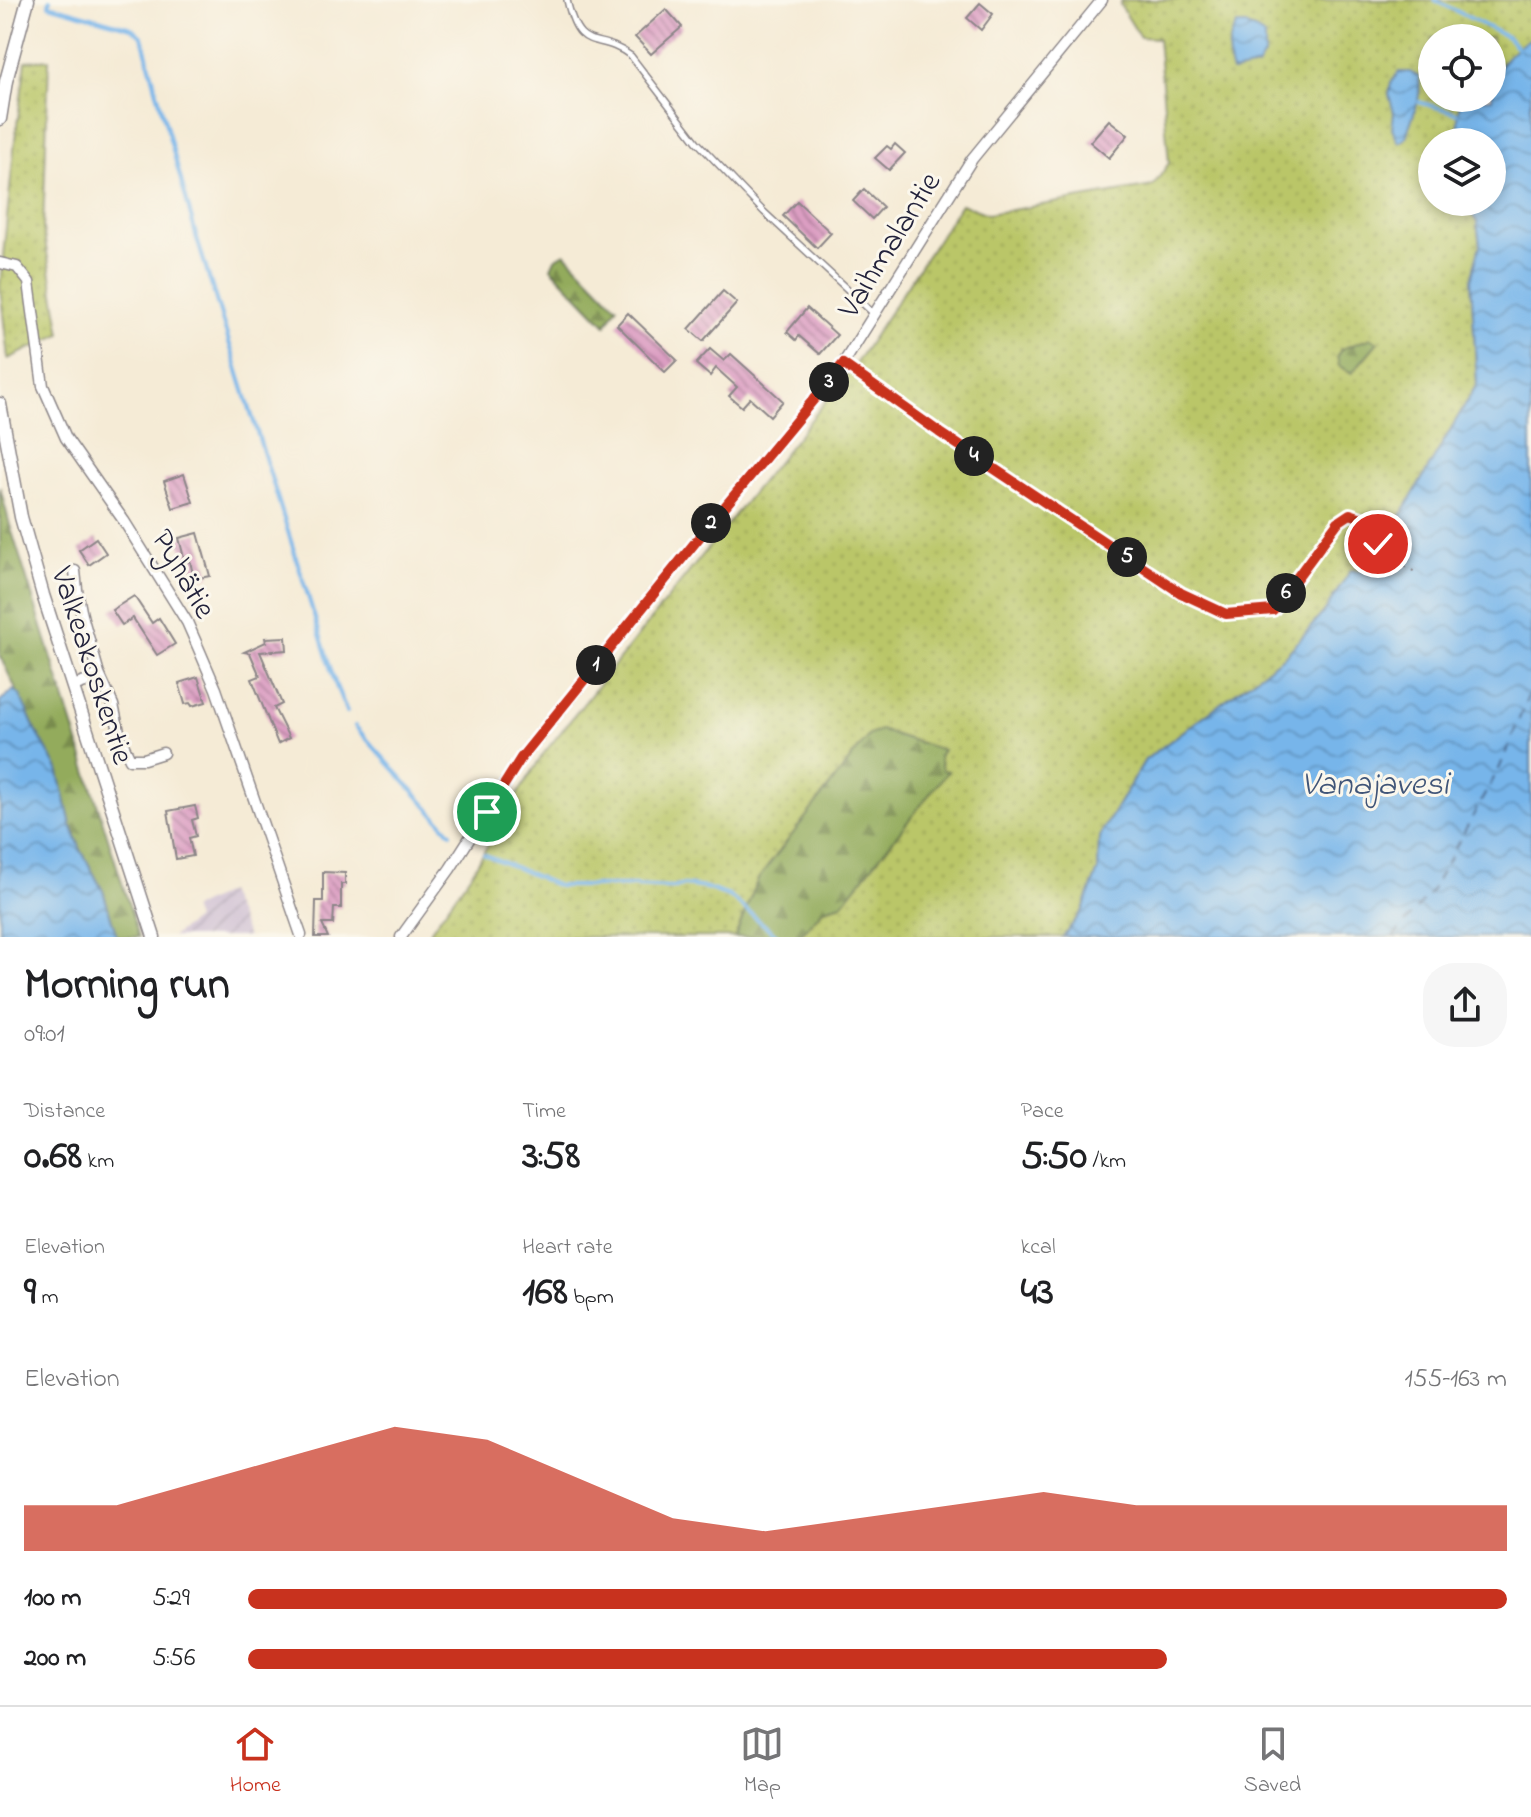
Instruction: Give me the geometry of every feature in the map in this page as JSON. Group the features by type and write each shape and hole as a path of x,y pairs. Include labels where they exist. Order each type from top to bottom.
{"street":[{"path":"0,119 6,81 28,0"},
{"name":"Vaihmalantie","path":"401,937 450,869 521,758 843,364 972,159 1102,0"},
{"name":"Pyhätie","path":"0,263 21,269 29,282 43,386 66,438 124,521 187,622 216,689 301,935"},
{"name":"Valkeakoskentie","path":"0,404 21,517 43,595 154,937"},
{"path":"75,571 83,626 130,759 144,759 163,753"},
{"path":"73,686 99,674"}],"lane":[{"path":"567,0 576,30 586,39 623,50 631,56 706,152 764,212 875,315"}],"path":[{"path":"843,364 939,432 1181,593 1226,614 1273,610 1338,522 1350,514 1362,518 1391,558 1417,573"}],"shaded area":[{"path":"227,892 248,937 172,937 196,919 192,909"}],"green space":[{"path":"1122,0 1531,0 1531,38 1506,59 1506,24 1418,24 1418,112 1459,112 1459,128 1418,128 1418,216 1473,216 1477,222 1480,245 1471,280 1477,384 1396,524 1401,555 1393,575 1351,570 1324,612 1287,654 1145,760 1099,837 1098,870 1083,910 1063,937 426,937 473,871 544,753 854,366 961,204 988,214 1153,186 1169,163 1158,38 1140,37 1120,5"},
{"path":"49,59 43,229 61,334 8,359 0,286 15,139 26,61"},
{"path":"565,253 617,307 606,325 551,268 555,259"},
{"path":"1371,338 1378,342 1352,373 1339,366 1337,356 1341,349"},
{"path":"0,487 139,937 117,937 103,891 71,825 58,769 0,656"},
{"path":"880,730 943,750 939,756 942,770 948,771 842,904 824,909 799,937 735,937 758,879 869,735"}],"water":[{"path":"1237,25 1246,25 1265,36 1265,54 1257,67 1232,72 1229,48"},
{"name":"Vanajavesi","path":"1531,38 1531,937 1063,937 1083,910 1098,870 1099,837 1145,760 1287,654 1324,612 1351,570 1392,575 1397,567 1401,550 1396,524 1477,384 1471,280 1480,245 1477,222 1473,216 1506,216 1506,128 1459,128 1459,112 1506,112 1506,59"},
{"path":"1399,72 1410,72 1418,76 1418,102 1406,138 1399,143 1392,128 1391,82"},
{"path":"14,690 20,695 58,769 71,825 103,891 117,937 0,937 0,701"}],"building":[{"path":"980,3 993,14 981,30 967,18"},
{"path":"666,9 682,27 651,54 635,37"},
{"path":"1109,120 1128,135 1109,158 1090,142"},
{"path":"895,144 905,153 889,170 875,158 887,146 891,149"},
{"path":"864,189 883,207 872,219 853,201"},
{"path":"797,201 831,233 817,248 783,216"},
{"path":"723,291 737,303 703,341 689,329"},
{"path":"807,308 837,335 820,354 799,336 796,340 787,332"},
{"path":"628,313 677,360 665,372 617,325"},
{"path":"710,349 724,361 731,354 783,401 770,416 750,398 742,407 729,396 737,387 716,368 710,376 696,364"},
{"path":"184,474 193,502 173,508 164,481"},
{"path":"198,533 210,576 194,579 190,561 185,562 179,538"},
{"path":"96,538 106,553 89,565 79,550"},
{"path":"134,596 152,623 159,618 175,644 157,655 133,618 122,625 112,610"},
{"path":"286,637 287,650 260,652 282,704 274,708 289,738 278,744 252,679 260,676 250,653 244,652 266,642 265,638"},
{"path":"198,677 206,702 192,706 185,704 179,683"},
{"path":"195,806 198,818 192,820 196,836 189,838 193,856 176,859 168,811"},
{"path":"323,872 345,873 345,884 341,884 341,908 334,908 333,924 322,924 328,937 315,937 316,901 323,901"}],"waterway":[{"path":"50,0 49,5 131,28 142,37 197,239 336,686 347,712"},
{"path":"1435,0 1507,37 1518,48"},
{"path":"355,726 451,833"},
{"path":"484,854 558,886 673,888 684,885 706,888 729,896 779,937"}],"ferry route":[{"path":"1393,937 1430,893 1500,767 1531,689"}],"route":[{"path":"487,812 521,758 843,364 939,432 1181,593 1226,614 1273,610 1338,522 1350,514 1362,518 1378,544"}]}
